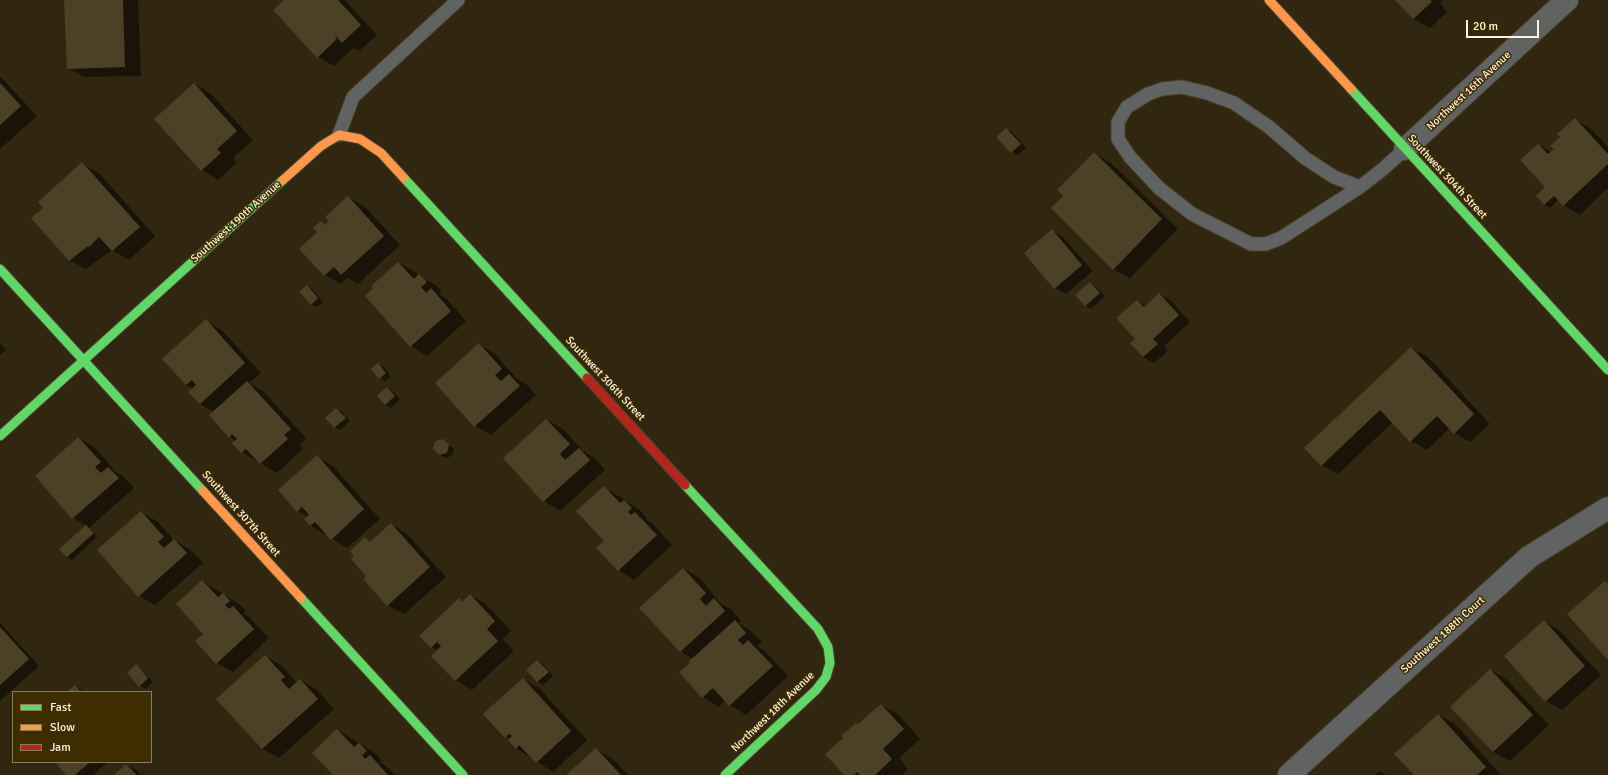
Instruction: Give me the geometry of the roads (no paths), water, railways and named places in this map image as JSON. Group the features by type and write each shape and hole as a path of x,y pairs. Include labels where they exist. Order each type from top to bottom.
{"street":[{"name":"Southwest 304th Street","path":"1269,0 1608,370"},
{"name":"Northwest 16th Avenue","path":"1405,149 1568,0"},
{"name":"Southwest 190th Avenue","path":"0,436 321,146 339,135"},
{"name":"Southwest 306th Street","path":"339,135 360,139 381,153 818,629 828,647 830,663"},
{"name":"Southwest 307th Street","path":"0,269 463,775"},
{"name":"Southwest 188th Court","path":"1289,775 1529,557 1608,508"},
{"name":"Northwest 18th Avenue","path":"725,775 816,690 826,677 830,663"}],"lane":[{"path":"339,135 353,97 458,0"},
{"path":"1360,187 1334,177 1311,162 1269,127 1234,103 1207,93 1182,87 1162,89 1148,94 1127,107 1118,122 1118,139 1130,157 1159,188 1192,214 1251,244 1266,244 1281,238 1360,187 1405,149"}]}
